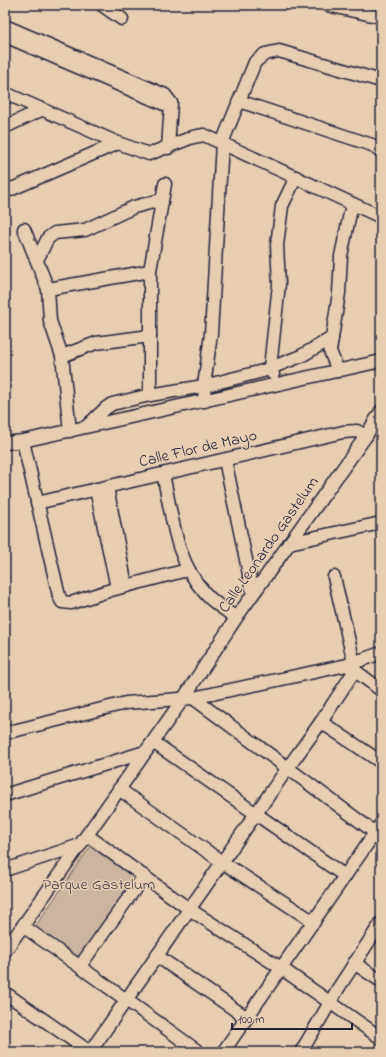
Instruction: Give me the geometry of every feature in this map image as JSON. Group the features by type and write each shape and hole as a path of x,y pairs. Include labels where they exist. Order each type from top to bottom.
{"street":[{"path":"102,5 122,19"},
{"path":"327,5 351,8 381,17"},
{"path":"5,26 165,95 170,103 168,148"},
{"path":"5,36 164,104 170,103"},
{"path":"205,401 204,386 211,334 217,199 222,143 255,62 265,54 279,51 381,81"},
{"path":"5,93 118,143 149,154 168,148 193,137 204,135 381,217"},
{"path":"239,101 372,145 381,151"},
{"path":"5,127 43,110"},
{"path":"5,192 118,143"},
{"path":"276,385 270,368 279,284 277,244 282,206 296,178"},
{"path":"150,395 150,271 161,200 165,184"},
{"path":"37,260 48,238 55,233 85,230 134,207 161,200"},
{"path":"338,371 330,351 339,292 341,256 352,204"},
{"path":"24,229 48,288 50,321 62,356 70,430"},
{"path":"48,288 150,271"},
{"path":"62,356 96,343 150,336"},
{"path":"85,428 106,408 150,395 204,386 270,368 301,356 332,338"},
{"path":"5,443 23,441 85,428 381,361"},
{"name":"Calle Leonardo Gastelum","path":"5,951 145,752 188,698 236,618 366,436 381,411"},
{"name":"Calle Flor de Mayo","path":"37,503 343,432 357,431 366,436"},
{"path":"23,441 59,596 62,602 71,603 122,587 187,570"},
{"path":"225,460 253,593"},
{"path":"163,474 179,547 187,570 205,594 236,618"},
{"path":"101,488 122,587"},
{"path":"289,543 381,523"},
{"path":"334,577 352,666 381,690"},
{"path":"5,733 126,703 188,698 352,666 381,653"},
{"path":"5,993 90,1052 255,814 321,722 352,666"},
{"path":"188,698 287,769 379,831 345,876 223,1052"},
{"path":"321,722 381,762"},
{"path":"153,742 345,876"},
{"path":"5,796 145,752"},
{"path":"120,789 222,862 314,922"},
{"path":"5,870 83,840 144,876 189,909 281,968 381,1038"},
{"path":"80,966 144,876"},
{"path":"301,1052 354,964 381,923"},
{"path":"23,926 199,1052"},
{"path":"156,956 247,1018"},
{"path":"354,964 381,981"}],"green space":[{"name":"Parque Gastelum","path":"93,843 140,877 79,962 34,928"}]}
